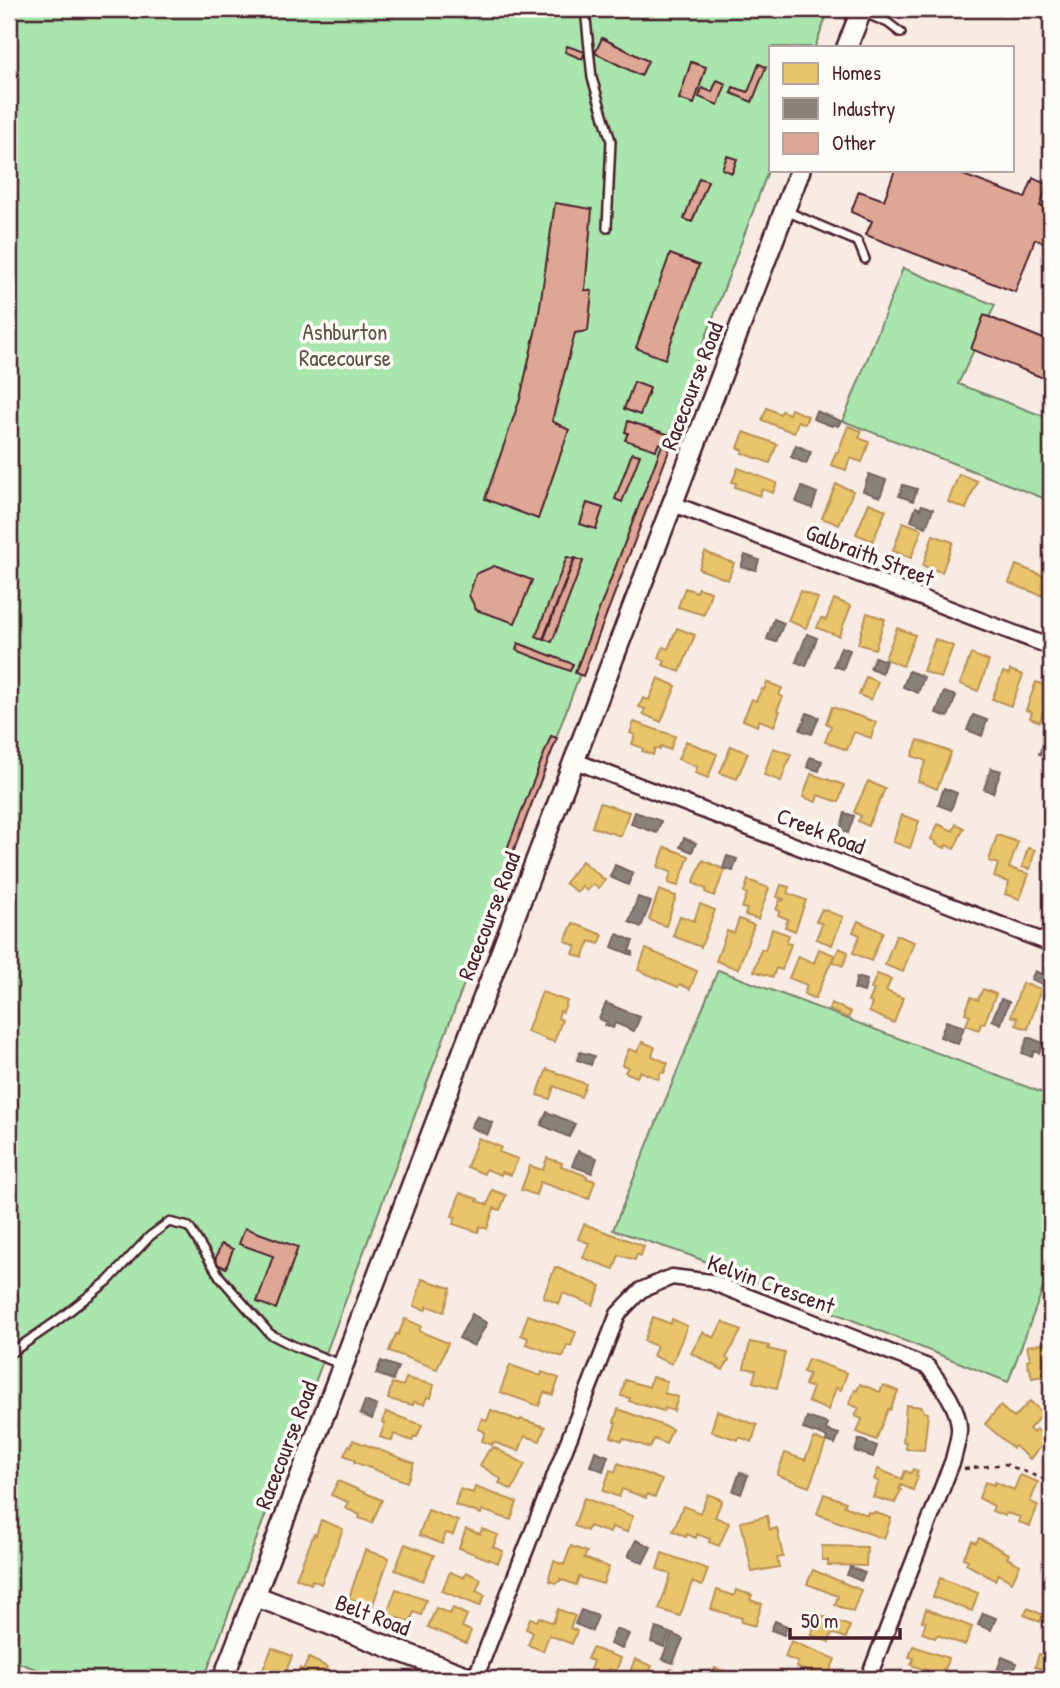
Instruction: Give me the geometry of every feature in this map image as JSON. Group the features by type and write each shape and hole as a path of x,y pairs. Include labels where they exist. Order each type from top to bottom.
{"street":[{"path":"847,46 862,10"},
{"name":"Racecourse Road","path":"223,1679 799,172"},
{"name":"Galbraith Street","path":"673,504 1051,647"},
{"name":"Creek Road","path":"575,761 1051,944"},
{"name":"Kelvin Crescent","path":"474,1679 618,1314 641,1290 672,1277 710,1282 928,1367 954,1406 959,1427 953,1460 868,1679"},
{"name":"Belt Road","path":"255,1596 474,1679"}],"lane":[{"path":"585,9 592,78 611,141 607,228"},
{"path":"862,10 901,33"},
{"path":"785,211 858,242 864,259"},
{"path":"9,1353 54,1323 108,1281 150,1236 169,1222 189,1227 220,1278 270,1334 343,1365"}],"path":[{"path":"961,1469 1005,1464 1051,1482"}],"green space":[{"name":"Ashburton Racecourse","path":"9,9 829,9 815,46 769,46 769,168 204,1679 62,1679 9,1659"},
{"path":"903,268 995,305 958,384 1051,419 1051,501 843,421"},
{"path":"718,970 1051,1096 1051,1267 1008,1382 689,1255 613,1230"}],"building: Homes":[{"path":"767,408 780,414 782,411 789,414 791,409 808,416 805,424 798,421 794,433 762,420"},
{"path":"848,426 862,431 859,438 869,442 862,462 850,458 846,470 831,465"},
{"path":"744,432 777,444 770,463 742,453 743,450 738,448"},
{"path":"738,468 777,483 773,493 762,489 760,496 735,487 736,483 732,482"},
{"path":"959,474 977,481 966,509 948,502"},
{"path":"836,484 853,491 839,525 822,518"},
{"path":"869,503 886,510 873,541 856,534"},
{"path":"903,522 922,529 911,558 893,551"},
{"path":"933,535 953,542 942,572 923,566"},
{"path":"705,552 734,563 728,580 699,569"},
{"path":"1016,565 1051,579 1051,599 1009,583"},
{"path":"685,588 697,592 698,588 711,592 704,615 678,607"},
{"path":"800,591 818,598 806,628 788,621"},
{"path":"834,599 851,606 839,636 817,628 821,618 826,620"},
{"path":"867,613 885,619 875,649 858,644"},
{"path":"677,628 695,635 680,672 663,665 665,661 659,658 663,647 668,649"},
{"path":"897,628 915,635 903,666 885,659"},
{"path":"935,639 953,646 941,678 923,671"},
{"path":"971,654 989,661 978,691 960,684"},
{"path":"1010,670 1023,675 1011,706 992,699 1003,672 1009,674"},
{"path":"866,677 878,682 871,700 859,695"},
{"path":"658,678 676,686 661,722 643,714 645,709 639,707 643,698 649,700"},
{"path":"767,682 782,688 779,695 783,697 777,710 780,711 774,726 759,720 757,726 743,720 752,699 756,701"},
{"path":"1036,682 1051,687 1040,722 1030,718 1032,712 1026,710"},
{"path":"832,707 876,722 871,738 854,732 847,750 825,742 831,726 826,723"},
{"path":"634,722 675,736 670,750 661,746 660,750 655,748 653,755 632,744 635,735 630,733"},
{"path":"918,740 951,752 937,789 918,781 926,761 912,756"},
{"path":"686,741 717,754 708,778 695,773 697,767 678,759"},
{"path":"731,746 748,753 737,779 720,773"},
{"path":"773,748 791,754 781,781 764,775"},
{"path":"811,774 844,785 839,802 818,795 816,802 803,797"},
{"path":"868,781 885,789 868,826 858,821 861,816 854,812"},
{"path":"600,803 629,812 621,836 592,827"},
{"path":"902,815 919,821 910,848 893,842"},
{"path":"938,824 953,831 956,824 964,828 954,849 935,844 931,839"},
{"path":"997,835 1018,842 1009,868 1029,874 1020,899 1005,894 1009,882 994,877 998,864 989,861"},
{"path":"665,847 689,856 678,886 668,883 671,872 658,867"},
{"path":"1028,848 1035,850 1030,869 1022,867"},
{"path":"703,860 725,870 714,896 693,883"},
{"path":"582,861 605,880 599,888 593,884 587,891 582,886 577,892 565,883"},
{"path":"748,880 769,888 758,919 745,915 747,909 742,908"},
{"path":"781,885 789,887 787,893 806,900 795,931 785,927 788,919 778,915 780,911 776,910 780,900 784,899 777,897"},
{"path":"659,890 676,896 666,926 649,920"},
{"path":"700,904 715,910 701,947 673,936 680,916 694,921"},
{"path":"822,909 843,917 832,945 816,939 822,924 816,921"},
{"path":"739,919 754,925 738,969 716,961 727,931 734,933"},
{"path":"858,921 883,932 871,961 853,953 860,935 853,932"},
{"path":"573,923 603,935 599,944 590,941 583,958 573,954 576,946 565,941"},
{"path":"772,929 789,935 786,943 791,944 782,970 776,968 773,977 754,971 761,949 765,950"},
{"path":"896,935 914,942 903,972 885,965"},
{"path":"839,948 848,952 843,966 833,962"},
{"path":"646,949 697,971 690,989 680,984 678,987 638,970"},
{"path":"819,949 834,955 815,999 804,994 807,985 789,978 798,956 814,963"},
{"path":"877,974 891,979 886,991 903,998 894,1023 869,1012 872,1003 869,1002 874,990 871,989"},
{"path":"1022,983 1041,989 1028,1029 1016,1025 1018,1018 1011,1016"},
{"path":"983,989 996,994 979,1030 966,1025 970,1015 965,1013 971,997 978,1000"},
{"path":"542,992 567,1001 563,1012 560,1011 558,1018 562,1020 554,1042 527,1032"},
{"path":"831,1003 851,1012 848,1018 829,1010"},
{"path":"642,1042 655,1047 652,1056 668,1063 658,1079 640,1071 637,1077 625,1072 628,1067 622,1065 629,1049 637,1052"},
{"path":"547,1069 586,1084 581,1097 554,1086 550,1099 537,1095"},
{"path":"478,1138 501,1147 499,1152 518,1159 511,1175 502,1172 501,1175 486,1169 484,1174 467,1167"},
{"path":"547,1158 595,1181 589,1199 540,1182 536,1195 521,1190 530,1166 543,1170"},
{"path":"492,1190 506,1195 500,1210 494,1208 487,1229 480,1226 478,1232 453,1224 456,1217 452,1216 460,1193 488,1205"},
{"path":"584,1224 644,1246 641,1256 637,1254 635,1260 619,1255 614,1269 583,1258 589,1243 578,1239"},
{"path":"555,1267 601,1286 593,1305 563,1293 559,1304 543,1297"},
{"path":"422,1279 451,1288 444,1312 427,1306 426,1310 414,1306"},
{"path":"528,1315 576,1332 563,1357 526,1344 528,1338 521,1335"},
{"path":"653,1317 671,1324 672,1319 687,1326 672,1364 653,1356 657,1346 644,1341"},
{"path":"405,1319 421,1326 419,1331 448,1343 437,1369 389,1351"},
{"path":"723,1321 741,1331 726,1358 729,1360 723,1370 691,1353 703,1332 714,1338"},
{"path":"750,1342 785,1353 777,1388 753,1382 756,1370 744,1368"},
{"path":"1051,1342 1051,1360 1047,1361 1049,1375 1032,1378 1028,1368 1027,1360 1030,1359 1027,1346"},
{"path":"808,1359 847,1373 841,1390 836,1388 828,1410 808,1402 813,1388 805,1385 809,1374 803,1372"},
{"path":"510,1365 541,1376 542,1372 559,1378 553,1395 544,1392 539,1406 500,1392"},
{"path":"652,1377 667,1381 664,1393 678,1397 674,1411 665,1408 664,1411 621,1396 625,1380 649,1387"},
{"path":"406,1378 434,1385 431,1398 427,1397 424,1404 414,1402 413,1405 388,1399 392,1383 403,1386"},
{"path":"860,1384 880,1392 883,1385 898,1391 876,1440 857,1432 862,1419 855,1416 859,1408 849,1404"},
{"path":"1030,1401 1043,1413 1029,1429 1033,1433 1036,1429 1048,1439 1030,1459 985,1424 1000,1406 1014,1418"},
{"path":"906,1405 922,1407 924,1412 928,1413 924,1450 906,1449 906,1442 903,1442"},
{"path":"618,1409 672,1429 666,1444 654,1439 650,1448 623,1438 622,1441 611,1437"},
{"path":"491,1410 545,1427 540,1441 525,1436 519,1451 482,1441 485,1432 478,1429 482,1418 487,1421"},
{"path":"717,1411 757,1425 752,1442 711,1431"},
{"path":"386,1412 422,1425 417,1437 414,1436 412,1441 394,1434 392,1441 380,1437"},
{"path":"814,1438 826,1442 809,1487 777,1475 785,1453 805,1460"},
{"path":"353,1440 414,1463 407,1482 354,1462 355,1460 344,1455"},
{"path":"493,1447 525,1464 512,1490 499,1483 501,1479 480,1465"},
{"path":"618,1463 662,1480 655,1497 647,1494 646,1498 622,1489 619,1497 603,1491 610,1470 615,1472"},
{"path":"878,1469 902,1479 905,1471 918,1471 913,1490 901,1485 895,1503 873,1497 879,1482 874,1479"},
{"path":"1020,1475 1038,1482 1030,1502 1038,1505 1030,1526 1018,1522 1020,1517 1006,1513 1005,1516 992,1511 994,1506 979,1498 985,1482 994,1485 995,1482 1014,1490"},
{"path":"338,1481 382,1500 372,1523 345,1508 348,1502 331,1495"},
{"path":"475,1487 517,1502 511,1520 482,1510 481,1514 455,1505 460,1489 473,1493"},
{"path":"708,1494 722,1500 715,1517 729,1523 719,1546 697,1534 696,1538 687,1534 686,1537 673,1531 683,1506 700,1513"},
{"path":"824,1494 846,1502 844,1506 867,1515 868,1512 874,1512 891,1518 884,1539 817,1514"},
{"path":"584,1498 633,1516 627,1532 612,1527 610,1533 589,1526 587,1531 574,1526"},
{"path":"428,1510 458,1521 453,1535 446,1533 442,1544 419,1535"},
{"path":"767,1516 770,1530 777,1528 783,1557 777,1558 779,1567 752,1572 741,1522"},
{"path":"321,1520 343,1529 321,1584 312,1580 311,1584 296,1578"},
{"path":"466,1529 480,1534 482,1529 498,1535 493,1547 503,1551 498,1563 459,1548"},
{"path":"979,1538 1009,1554 1007,1558 1020,1565 1012,1582 998,1574 995,1580 966,1564 968,1560 963,1558 972,1541 976,1543"},
{"path":"405,1544 434,1555 423,1581 395,1570"},
{"path":"571,1546 587,1552 584,1558 609,1567 603,1584 579,1577 576,1585 560,1579 555,1583 550,1581 554,1561 564,1565"},
{"path":"822,1546 867,1547 866,1566 828,1565 828,1560 822,1560"},
{"path":"365,1550 389,1558 372,1607 349,1598"},
{"path":"662,1553 708,1569 702,1586 692,1582 680,1616 659,1609 671,1574 657,1569"},
{"path":"813,1570 861,1590 853,1612 835,1605 838,1596 807,1584"},
{"path":"450,1572 464,1578 466,1572 481,1579 476,1591 485,1595 480,1606 442,1591"},
{"path":"940,1578 978,1593 972,1611 933,1597"},
{"path":"396,1589 426,1600 421,1615 414,1612 410,1622 387,1614"},
{"path":"717,1590 734,1596 736,1590 752,1595 750,1600 762,1604 755,1626 741,1622 742,1618 711,1609"},
{"path":"436,1608 450,1614 453,1608 467,1615 462,1627 471,1631 466,1643 428,1627"},
{"path":"1028,1608 1043,1615 1040,1622 1024,1615"},
{"path":"558,1609 575,1616 570,1628 577,1631 572,1644 549,1635 543,1651 528,1645 533,1632 526,1629 530,1618 537,1621 539,1617 553,1623"},
{"path":"926,1609 972,1627 965,1645 937,1635 935,1638 922,1633 926,1622 922,1621"},
{"path":"816,1614 850,1626 846,1638 832,1633 829,1642 811,1635"},
{"path":"791,1641 835,1659 827,1679 796,1667 798,1662 785,1657"},
{"path":"913,1646 948,1658 945,1670 943,1669 940,1675 911,1665 914,1658 909,1657"},
{"path":"272,1648 292,1656 283,1679 259,1679"},
{"path":"592,1648 621,1658 616,1671 609,1669 606,1679 587,1678 593,1661 587,1659"},
{"path":"1039,1654 1051,1658 1051,1676 1048,1679 1037,1678 1040,1668 1035,1667"},
{"path":"309,1658 327,1667 320,1679 295,1679 300,1668 303,1670"},
{"path":"635,1659 652,1666 646,1679 627,1679"},
{"path":"715,1668 730,1673 728,1679 706,1679 707,1676 712,1678"},
{"path":"671,1669 691,1677 667,1679"}],"building: Industry":[{"path":"816,411 841,421 838,426 832,426 813,419"},
{"path":"796,445 811,452 806,464 791,457"},
{"path":"869,474 886,480 880,497 863,491"},
{"path":"903,485 917,489 913,501 899,496"},
{"path":"802,487 817,493 812,508 796,502"},
{"path":"922,505 933,509 926,527 911,521 916,507 920,509"},
{"path":"745,555 759,560 756,570 741,567"},
{"path":"774,619 784,623 776,642 767,639"},
{"path":"807,634 817,638 806,666 796,662"},
{"path":"841,647 850,650 843,669 834,666"},
{"path":"875,657 886,661 882,673 870,668"},
{"path":"909,671 924,677 918,693 903,687"},
{"path":"944,692 956,696 948,717 936,713"},
{"path":"807,713 819,717 812,734 800,730"},
{"path":"973,715 987,720 982,736 967,730"},
{"path":"1051,729 1051,758 1039,754"},
{"path":"810,757 822,761 819,771 807,767"},
{"path":"991,768 1001,771 993,793 984,789"},
{"path":"944,788 957,793 951,810 938,805"},
{"path":"635,812 661,821 657,833 631,824"},
{"path":"845,813 854,816 848,833 840,830"},
{"path":"684,838 696,843 692,852 680,847"},
{"path":"727,856 737,859 733,871 723,868"},
{"path":"615,865 633,873 628,885 610,877"},
{"path":"638,897 651,902 641,927 629,922"},
{"path":"617,934 633,941 629,951 633,952 632,955 612,947"},
{"path":"1035,971 1048,977 1044,985 1031,979"},
{"path":"857,977 867,980 864,992 854,989"},
{"path":"1001,999 1009,1002 1001,1024 992,1020"},
{"path":"606,1003 640,1017 634,1031 615,1023 613,1028 599,1019"},
{"path":"946,1021 964,1027 958,1044 940,1037"},
{"path":"1028,1037 1043,1043 1039,1053 1034,1051 1032,1057 1022,1053"},
{"path":"580,1052 594,1056 591,1065 577,1060"},
{"path":"547,1112 575,1124 569,1137 541,1125"},
{"path":"477,1116 493,1123 487,1135 471,1127"},
{"path":"578,1151 597,1158 592,1173 572,1166"},
{"path":"472,1314 487,1323 474,1346 459,1338"},
{"path":"381,1361 398,1367 393,1380 376,1374"},
{"path":"365,1401 377,1406 372,1419 360,1414"},
{"path":"807,1417 828,1424 826,1430 839,1434 835,1444 826,1441 827,1437 803,1429"},
{"path":"859,1439 877,1446 873,1457 855,1451"},
{"path":"595,1451 608,1456 603,1471 590,1466"},
{"path":"740,1472 748,1475 741,1494 733,1491"},
{"path":"636,1540 651,1547 643,1563 628,1556"},
{"path":"850,1567 865,1573 861,1581 847,1575"},
{"path":"581,1610 598,1616 592,1631 575,1624"},
{"path":"983,1613 996,1618 991,1630 978,1625"},
{"path":"775,1621 787,1626 784,1635 771,1630"},
{"path":"656,1628 670,1633 664,1647 651,1642"},
{"path":"616,1629 629,1634 622,1649 610,1644"},
{"path":"672,1634 683,1639 673,1663 662,1659"},
{"path":"1002,1657 1017,1663 1012,1677 997,1671"}],"building: Other":[{"path":"602,38 648,61 641,76 595,53"},
{"path":"567,46 585,52 582,59 565,52"},
{"path":"691,62 706,67 694,104 679,99"},
{"path":"759,64 766,67 752,102 731,93 733,87 748,92"},
{"path":"717,80 726,84 718,105 699,97 702,88 712,92"},
{"path":"727,156 737,159 732,173 722,169"},
{"path":"894,172 955,172 1025,198 1033,178 1048,185 1040,206 1051,210 1051,245 1035,239 1015,292 866,235 872,221 851,212 859,191 884,200"},
{"path":"699,178 708,181 692,222 684,219"},
{"path":"555,203 592,209 585,290 592,291 588,331 575,333 552,421 569,430 538,519 485,499 520,399 538,319"},
{"path":"670,254 699,265 665,359 636,348"},
{"path":"984,315 1051,342 1051,381 971,349"},
{"path":"634,382 650,388 640,415 624,409"},
{"path":"628,421 673,436 670,447 659,443 656,450 625,440"},
{"path":"662,445 670,448 583,676 575,673"},
{"path":"632,453 640,455 622,502 615,499"},
{"path":"587,503 603,508 596,529 580,524"},
{"path":"567,557 574,559 543,639 536,636"},
{"path":"575,558 583,561 552,642 544,639"},
{"path":"494,566 532,580 515,623 476,610 469,595 476,574"},
{"path":"518,643 573,664 570,671 516,650"},
{"path":"551,736 557,738 511,857 505,854"},
{"path":"245,1228 298,1247 276,1309 257,1302 273,1256 239,1244"},
{"path":"221,1244 233,1249 226,1268 214,1263"}]}
